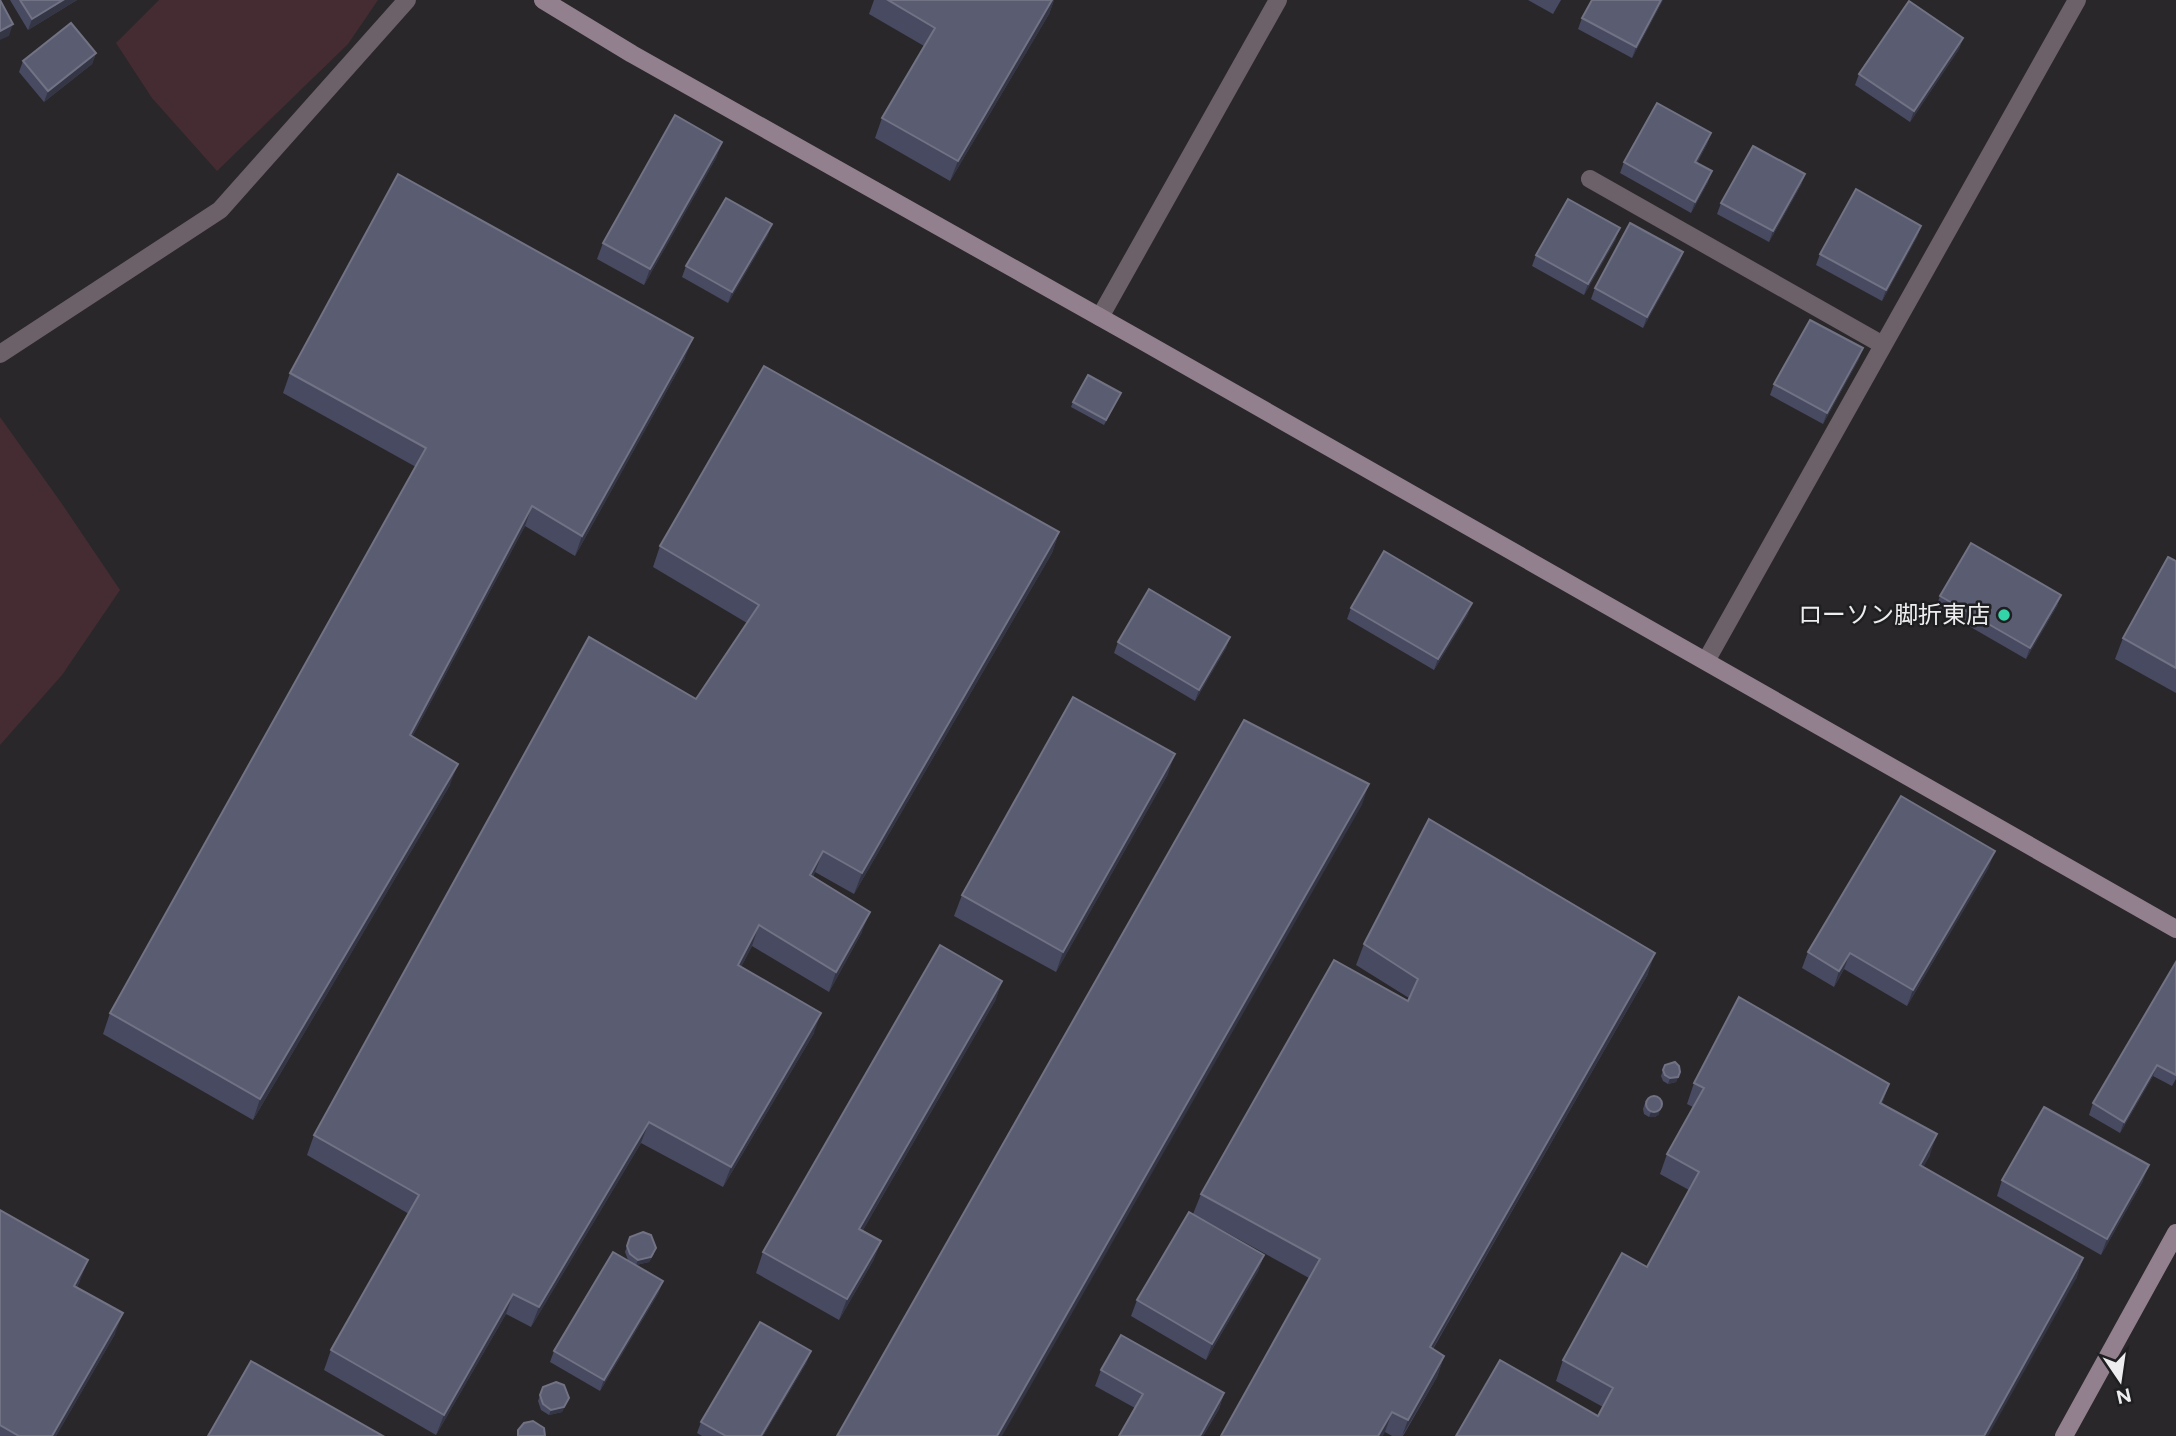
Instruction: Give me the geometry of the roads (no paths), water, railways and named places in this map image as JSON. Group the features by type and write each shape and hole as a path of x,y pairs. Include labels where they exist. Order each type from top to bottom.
{"street":[{"path":"0,354 220,210 407,0"},
{"path":"543,0 632,54 2176,929"},
{"path":"1100,317 1278,0"},
{"path":"1706,661 2077,0"},
{"path":"1590,179 1883,345"},
{"path":"2064,1436 2176,1233"}],"place":[{"name":"ローソン脚折東店","path":"2004,615"}]}
